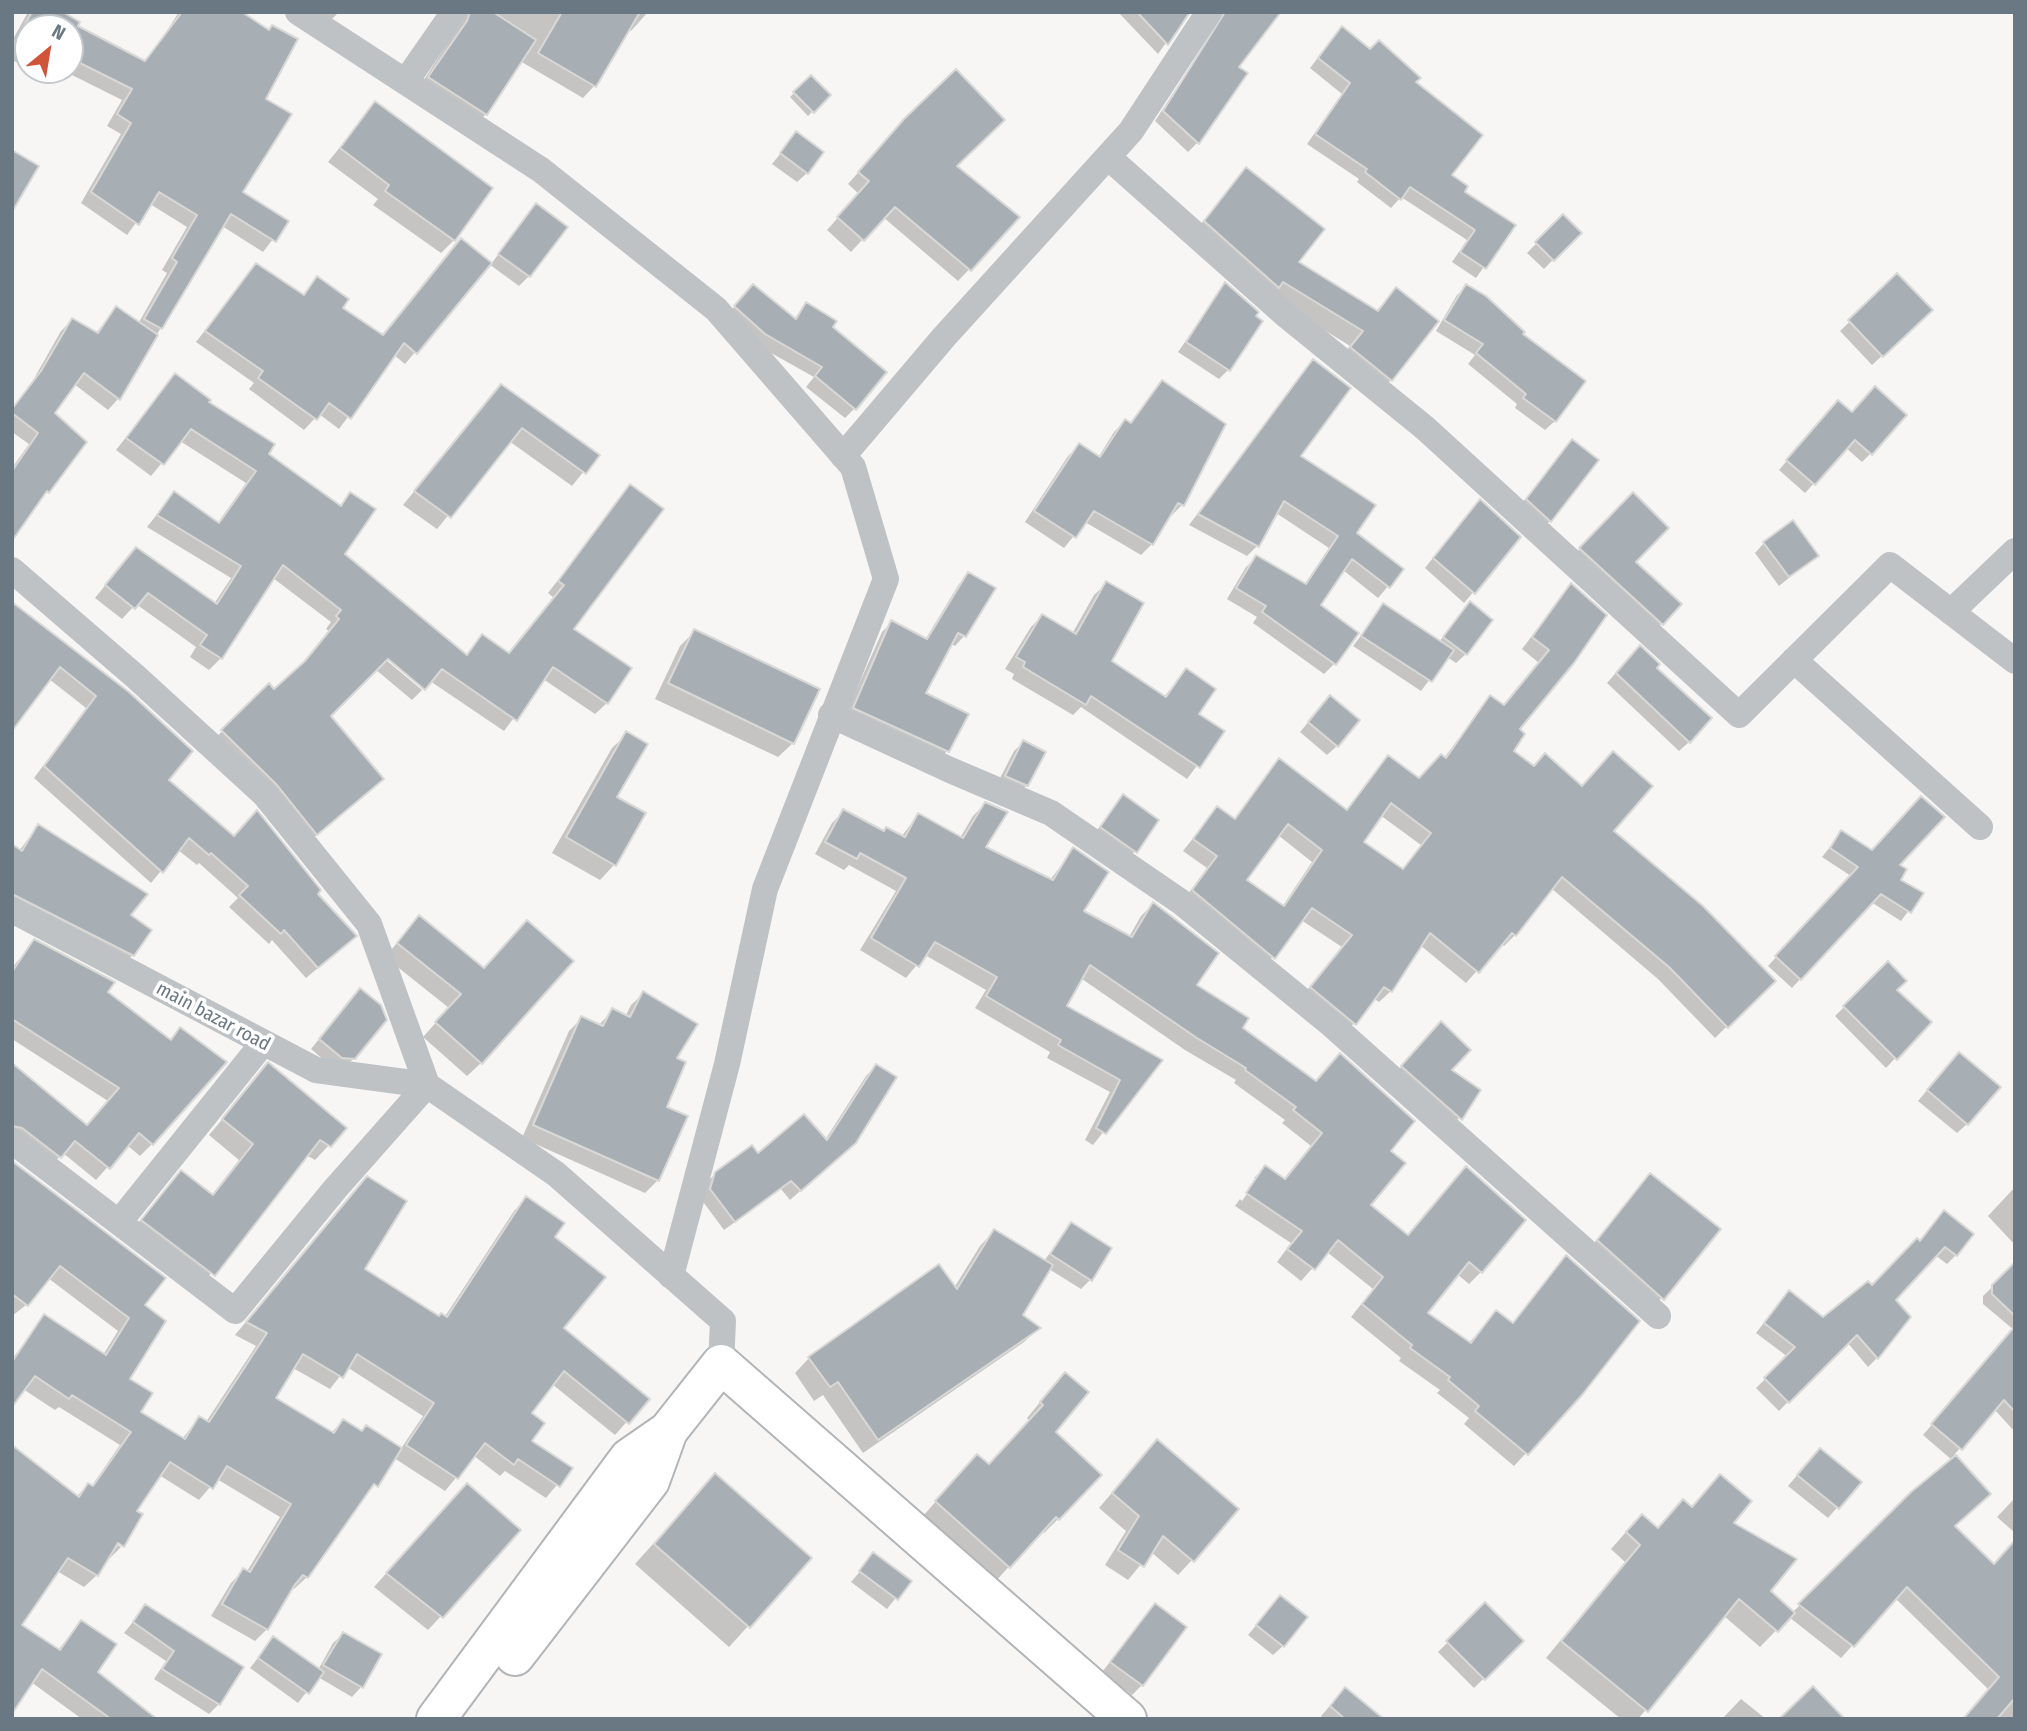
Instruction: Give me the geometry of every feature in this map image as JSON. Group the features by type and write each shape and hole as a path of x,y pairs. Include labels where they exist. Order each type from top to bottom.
{"highway":[{"path":"436,1719 629,1458 668,1431 721,1364 1127,1719"},
{"path":"468,1719 650,1481 668,1431"}],"street":[{"path":"298,12 541,170 716,309 853,467 886,579 765,889 727,1064 671,1276"},
{"path":"406,81 454,12"},
{"path":"843,456 944,337 1131,131 1209,12"},
{"path":"1108,157 1287,316 1425,428 1739,715 1890,565 2015,661"},
{"path":"1951,612 2015,551"},
{"path":"12,570 136,677 274,806 369,924 427,1085 556,1174 723,1321 721,1364"},
{"path":"1794,660 1980,827"},
{"path":"831,715 1051,813 1181,902 1332,1025 1658,1316"},
{"name":"main bazar road","path":"12,910 316,1070 427,1085"},
{"path":"120,1221 263,1043"},
{"path":"12,1141 235,1311 335,1189 427,1085"}],"building":[{"path":"63,12 66,14 31,14"},
{"path":"182,12 242,12 269,30 272,25 298,39 266,99 292,114 243,192 289,221 276,242 231,214 162,329 144,319 177,262 172,258 197,215 159,192 139,225 91,192 131,123 117,114 132,89 84,65 84,29 145,61"},
{"path":"470,12 493,12 536,40 487,115 428,77 467,21"},
{"path":"562,12 640,12 596,87 538,53"},
{"path":"1137,12 1190,12 1168,45"},
{"path":"1225,12 1281,12 1239,67 1248,73 1199,144 1163,111"},
{"path":"1342,26 1370,49 1379,40 1421,78 1416,82 1483,135 1452,175 1468,186 1465,192 1516,225 1486,269 1460,252 1475,230 1410,187 1401,200 1365,172 1367,169 1315,134 1350,83 1318,58"},
{"path":"956,69 1005,120 957,166 1020,217 971,271 895,207 864,241 837,217 869,181 858,172 904,119"},
{"path":"811,75 831,95 814,113 793,92"},
{"path":"375,101 493,188 455,241 385,191 389,185 340,148"},
{"path":"796,131 824,152 808,174 780,153"},
{"path":"12,150 39,166 12,212"},
{"path":"1246,167 1325,229 1299,262 1378,311 1396,287 1439,321 1392,381 1350,347 1363,331 1283,282 1279,288 1204,221"},
{"path":"536,203 568,227 530,277 498,254"},
{"path":"1563,214 1582,233 1554,261 1535,242"},
{"path":"461,238 492,263 417,354 404,343 351,419 329,403 317,420 258,378 263,371 205,331 256,263 304,295 317,276 349,299 343,308 383,335"},
{"path":"1897,273 1933,310 1883,357 1848,320"},
{"path":"1225,282 1259,312 1256,316 1263,321 1230,371 1186,342"},
{"path":"753,284 796,319 806,302 837,321 833,327 887,372 856,410 815,376 822,367 765,334 734,306"},
{"path":"1466,284 1486,296 1525,332 1523,334 1586,381 1556,422 1523,398 1526,394 1476,353 1483,344 1444,320"},
{"path":"116,306 158,335 120,400 84,373 55,413 87,442 49,493 47,491 12,541 12,471 38,433 12,413 12,409 41,371 72,318 98,333"},
{"path":"1313,359 1351,388 1301,456 1376,505 1357,533 1404,569 1390,588 1352,559 1321,605 1359,633 1336,665 1262,612 1266,606 1236,588 1256,555 1306,584 1338,536 1284,501 1259,547 1198,514"},
{"path":"175,373 211,400 209,402 275,444 269,454 341,506 350,492 376,509 345,554 467,655 482,634 509,653 564,585 558,581 630,484 664,509 574,629 632,668 608,704 553,667 517,721 442,669 425,690 388,659 331,716 384,779 317,835 277,785 221,730 269,683 274,689 305,661 339,619 336,616 341,610 283,565 222,659 200,645 207,635 148,593 135,609 105,585 136,547 217,604 241,566 157,515 174,491 219,523 256,471 191,429 164,465 126,438"},
{"path":"1162,380 1226,424 1184,506 1178,503 1153,545 1094,511 1076,538 1034,511 1079,443 1100,457 1125,419 1131,423"},
{"path":"501,384 600,455 586,474 522,428 451,518 414,491"},
{"path":"1875,386 1907,415 1872,455 1855,440 1815,485 1786,460 1838,400 1852,412"},
{"path":"1572,439 1599,460 1551,522 1526,499"},
{"path":"1633,492 1669,528 1636,562 1682,604 1663,625 1579,548"},
{"path":"1480,499 1521,537 1475,594 1433,558"},
{"path":"1793,520 1819,556 1789,577 1763,542"},
{"path":"968,572 996,588 966,637 958,633 926,693 969,714 949,752 853,708 891,620 927,639"},
{"path":"1106,581 1144,603 1112,661 1166,697 1186,668 1216,689 1199,714 1225,731 1200,768 1091,696 1086,705 1023,667 1025,662 1016,657 1042,614 1076,634"},
{"path":"1571,583 1607,615 1574,663 1520,729 1525,734 1514,751 1534,766 1545,753 1582,786 1613,751 1653,786 1614,831 1703,906 1776,981 1728,1028 1669,967 1562,877 1516,936 1512,933 1479,973 1430,933 1392,992 1384,987 1356,1025 1310,987 1352,935 1312,908 1275,959 1192,890 1217,856 1193,839 1217,806 1235,819 1279,758 1347,810 1388,755 1419,778 1441,754 1446,758 1490,695 1504,705 1549,650 1532,637","holes":["1391,803 1431,833 1403,869 1364,842","1288,824 1322,850 1284,906 1247,880"]},
{"path":"1470,601 1493,620 1467,655 1443,637"},
{"path":"12,602 129,692 193,751 169,780 234,836 257,810 321,890 318,894 357,936 318,968 284,930 281,934 239,895 248,886 211,853 209,855 189,838 163,873 44,766 96,696 60,667 12,731"},
{"path":"1383,603 1454,650 1432,682 1361,636"},
{"path":"694,629 820,689 794,744 668,683"},
{"path":"1640,645 1660,664 1657,668 1712,718 1690,743 1616,673"},
{"path":"1330,695 1360,720 1338,747 1308,722"},
{"path":"626,731 648,744 617,797 646,813 616,866 566,837"},
{"path":"1023,740 1046,752 1028,786 1005,776"},
{"path":"1123,794 1159,820 1137,853 1100,827"},
{"path":"1921,796 1945,817 1900,865 1907,869 1901,880 1924,893 1911,913 1881,894 1801,980 1775,956 1858,867 1830,848 1841,830 1872,850"},
{"path":"985,802 1008,812 986,847 1053,880 1073,847 1109,872 1084,911 1132,937 1153,902 1219,953 1197,985 1249,1018 1243,1028 1316,1081 1340,1053 1415,1121 1391,1151 1406,1163 1371,1205 1408,1235 1466,1166 1526,1220 1482,1273 1469,1262 1428,1313 1471,1343 1496,1310 1513,1323 1566,1255 1640,1321 1582,1395 1528,1455 1475,1411 1479,1406 1448,1380 1450,1377 1410,1348 1412,1345 1362,1304 1383,1277 1338,1240 1315,1270 1287,1249 1302,1231 1246,1193 1265,1165 1285,1179 1322,1133 1293,1110 1296,1107 1245,1070 1246,1068 1090,965 1067,1006 1163,1060 1106,1134 1096,1128 1120,1080 1058,1045 1061,1040 986,996 997,977 935,942 919,967 871,938 906,878 860,853 857,859 825,842 843,809 884,831 886,827 905,837 918,813 963,838"},
{"path":"38,824 148,894 131,915 152,930 134,956 12,894 12,844 22,851"},
{"path":"419,915 484,968 527,920 574,961 482,1064 435,1022 461,994 397,943"},
{"path":"34,939 115,982 108,992 171,1040 180,1027 227,1062 153,1145 139,1133 110,1169 75,1141 61,1158 22,1128 12,1126 12,1063 87,1125 119,1088 12,1019 12,972"},
{"path":"1888,961 1907,981 1897,990 1932,1022 1897,1060 1843,1006"},
{"path":"360,988 381,1005 387,1020 355,1059 342,1058 319,1039"},
{"path":"643,991 698,1024 677,1058 686,1062 667,1107 688,1116 659,1181 533,1125 581,1016 603,1026 612,1008 630,1017"},
{"path":"1441,1021 1471,1050 1452,1070 1481,1090 1462,1120 1401,1066"},
{"path":"1959,1052 2001,1087 1968,1125 1927,1090"},
{"path":"268,1062 347,1128 331,1147 320,1140 215,1276 141,1220 181,1170 213,1195 253,1144 222,1119"},
{"path":"876,1064 897,1077 856,1143 801,1191 791,1181 735,1222 710,1189 715,1172 752,1145 758,1153 804,1114 827,1140"},
{"path":"12,1161 166,1278 145,1305 166,1321 130,1379 153,1393 141,1412 185,1439 199,1416 209,1422 267,1333 246,1322 367,1176 407,1201 365,1269 439,1316 441,1313 447,1317 526,1196 565,1223 555,1237 606,1277 564,1328 650,1399 629,1424 564,1371 532,1413 545,1423 532,1441 573,1468 560,1487 518,1459 514,1465 485,1443 458,1479 406,1445 434,1403 357,1354 343,1378 303,1354 276,1398 334,1433 343,1419 362,1431 366,1425 402,1448 378,1487 374,1484 308,1578 303,1575 294,1586 268,1630 222,1604 243,1568 250,1572 291,1504 227,1466 213,1489 170,1462 137,1511 143,1514 124,1547 118,1543 98,1576 68,1558 22,1625 60,1650 81,1620 117,1644 98,1672 157,1719 111,1719 42,1669 12,1714 12,1445 79,1497 88,1483 93,1486 131,1432 72,1395 69,1399 35,1376 12,1407 12,1362 44,1314 106,1355 129,1318 60,1266 28,1306 12,1294"},
{"path":"1650,1173 1721,1229 1664,1300 1597,1240"},
{"path":"1944,1210 1974,1234 1957,1256 1945,1247 1896,1300 1911,1317 1878,1359 1857,1335 1789,1403 1764,1378 1795,1347 1764,1323 1789,1290 1823,1317 1868,1281 1872,1285 1917,1238 1920,1241"},
{"path":"1071,1222 1112,1248 1092,1281 1050,1254"},
{"path":"994,1229 1053,1265 1023,1315 1041,1328 878,1440 838,1382 830,1387 808,1357 939,1264 957,1289"},
{"path":"2015,1262 2015,1316 1992,1294 1992,1285"},
{"path":"2015,1326 2015,1412 2004,1400 1962,1450 1931,1424"},
{"path":"1065,1372 1089,1392 1056,1432 1102,1475 1059,1520 1056,1517 1010,1568 935,1501 977,1454 989,1464 1043,1405 1040,1402"},
{"path":"1157,1439 1239,1509 1194,1562 1163,1536 1144,1567 1118,1550 1139,1516 1112,1493"},
{"path":"1820,1448 1862,1482 1839,1509 1797,1475"},
{"path":"1956,1455 1991,1494 1955,1526 1994,1564 2015,1540 2015,1698 1997,1719 1963,1719 1999,1677 1907,1587 1854,1647 1798,1604 1911,1492"},
{"path":"715,1473 812,1558 750,1628 654,1544"},
{"path":"1720,1474 1752,1501 1734,1523 1797,1559 1771,1591 1795,1613 1778,1632 1739,1599 1648,1712 1561,1641 1640,1545 1626,1532 1642,1514 1658,1528 1683,1499 1692,1507"},
{"path":"467,1483 521,1530 443,1618 386,1573"},
{"path":"873,1552 912,1581 898,1600 859,1571"},
{"path":"1280,1595 1308,1617 1284,1647 1256,1625"},
{"path":"1485,1602 1524,1641 1485,1680 1446,1641"},
{"path":"1155,1603 1187,1627 1143,1686 1110,1662"},
{"path":"145,1604 244,1667 220,1705 162,1669 174,1651 133,1622"},
{"path":"343,1632 382,1654 363,1688 323,1665"},
{"path":"273,1636 324,1672 309,1694 258,1658"},
{"path":"1813,1686 1845,1719 1779,1719"},
{"path":"1345,1687 1384,1719 1345,1719 1330,1706"}]}
